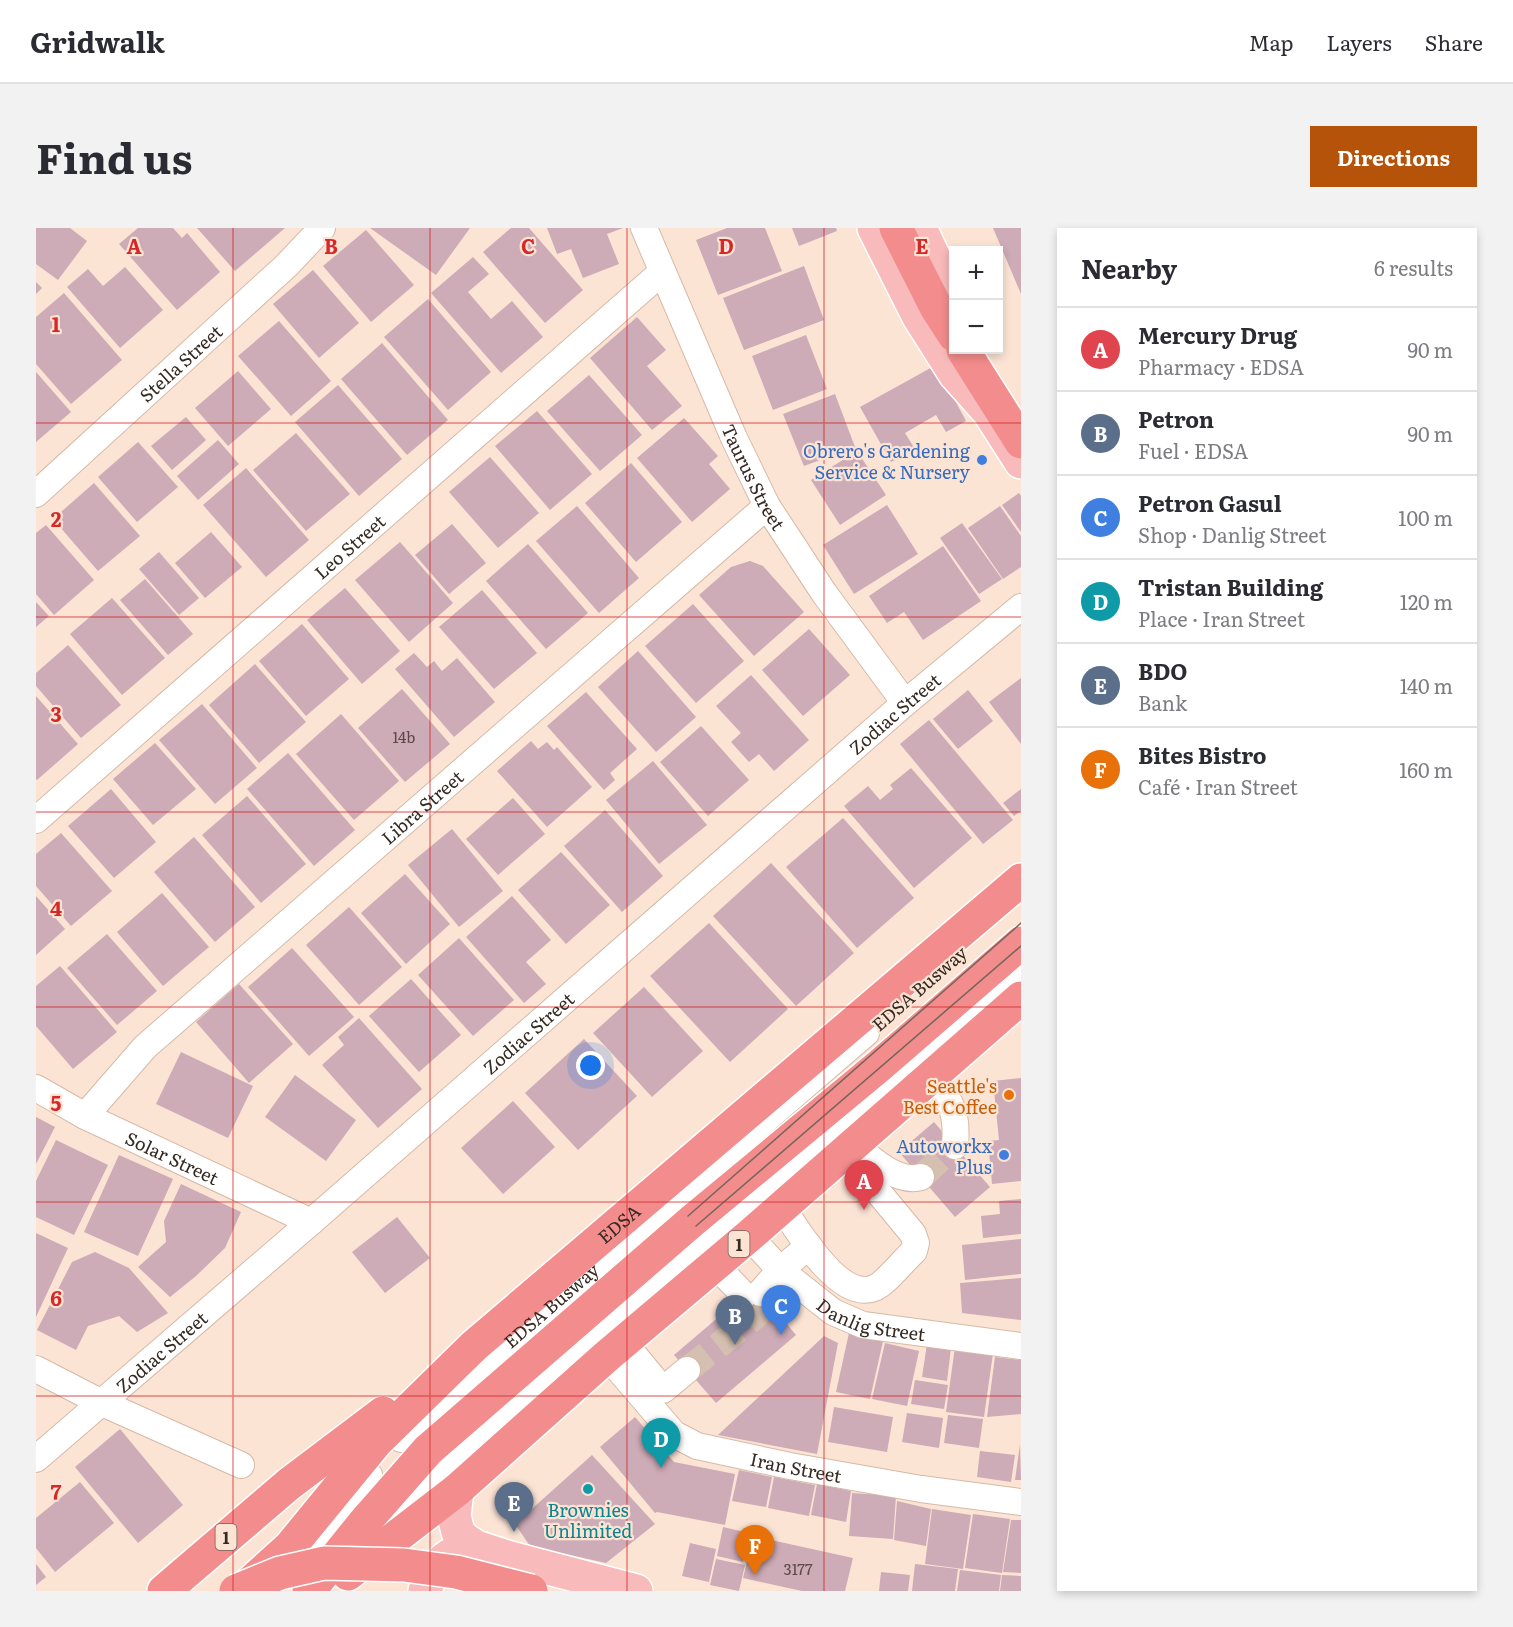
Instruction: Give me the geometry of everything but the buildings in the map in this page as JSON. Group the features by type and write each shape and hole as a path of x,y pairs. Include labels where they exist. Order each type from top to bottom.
{"highway":[{"path":"896,228 936,307 949,327"},
{"path":"966,354 1021,442"},
{"name":"EDSA","path":"242,1591 290,1547 376,1442 474,1346 1021,880"},
{"path":"309,1591 363,1524 428,1450 683,1229 879,1066 1021,943"},
{"name":"1","path":"326,1591 457,1490 1021,998"},
{"name":"1","path":"164,1591 288,1484 474,1346"},
{"path":"236,1591 280,1573 324,1563 404,1565 456,1572 531,1591"}],"main road":[{"path":"874,228 919,317 955,374 989,412 1021,462"},
{"path":"920,228 949,289"},
{"path":"983,354 1021,413"},
{"path":"457,1490 454,1516 458,1532 476,1547 636,1591"},
{"path":"425,1591 428,1580 440,1562 458,1551 476,1547"},
{"path":"476,1591 480,1577 486,1570 493,1564 510,1558"}],"street":[{"name":"Stella Street","path":"36,494 286,266 322,228"},
{"name":"Taurus Street","path":"644,228 734,438 767,506 824,593 905,703"},
{"name":"Leo Street","path":"36,820 662,272"},
{"name":"Libra Street","path":"85,1116 145,1047 767,506"},
{"name":"Zodiac Street","path":"36,1459 905,703 1021,607"},
{"name":"EDSA Busway","path":"266,1591 306,1556 387,1452 476,1369 1021,899"},
{"path":"318,1591 450,1466 1021,970"},
{"path":"933,1075 952,1106 956,1129 955,1146"},
{"name":"Solar Street","path":"36,1088 85,1116 311,1222"},
{"path":"850,1148 863,1152 891,1172 909,1179 921,1177"},
{"path":"782,1207 808,1246 830,1272 854,1288 865,1290 875,1288 914,1251 916,1243 913,1234 850,1148"},
{"name":"Danlig Street","path":"749,1236 780,1270 832,1312 862,1325 1021,1346"},
{"path":"715,1265 752,1294 808,1246"},
{"name":"Iran Street","path":"616,1349 655,1396 674,1434 697,1446 790,1466 910,1487 1021,1502"},
{"path":"36,1369 102,1403 241,1465"},
{"path":"655,1396 687,1370"}],"tunnel":[{"path":"921,1177 955,1146"},
{"path":"687,1370 756,1316 757,1309 744,1295"}],"tram line":[{"path":"688,1216 1021,923"},
{"path":"696,1226 1021,946"}],"place":[{"name":"Obrero's Gardening Service & Nursery","path":"982,460"},
{"name":"Seattle's Best Coffee","path":"1009,1095"},
{"name":"Autoworkx Plus","path":"1004,1155"},
{"name":"Mercury Drug","path":"864,1210"},
{"name":"Petron Gasul","path":"781,1335"},
{"name":"Petron","path":"735,1345"},
{"name":"Tristan Building","path":"661,1468"},
{"name":"Brownies Unlimited","path":"588,1489"},
{"name":"BDO","path":"514,1532"},
{"name":"Bites Bistro","path":"755,1575"}]}
